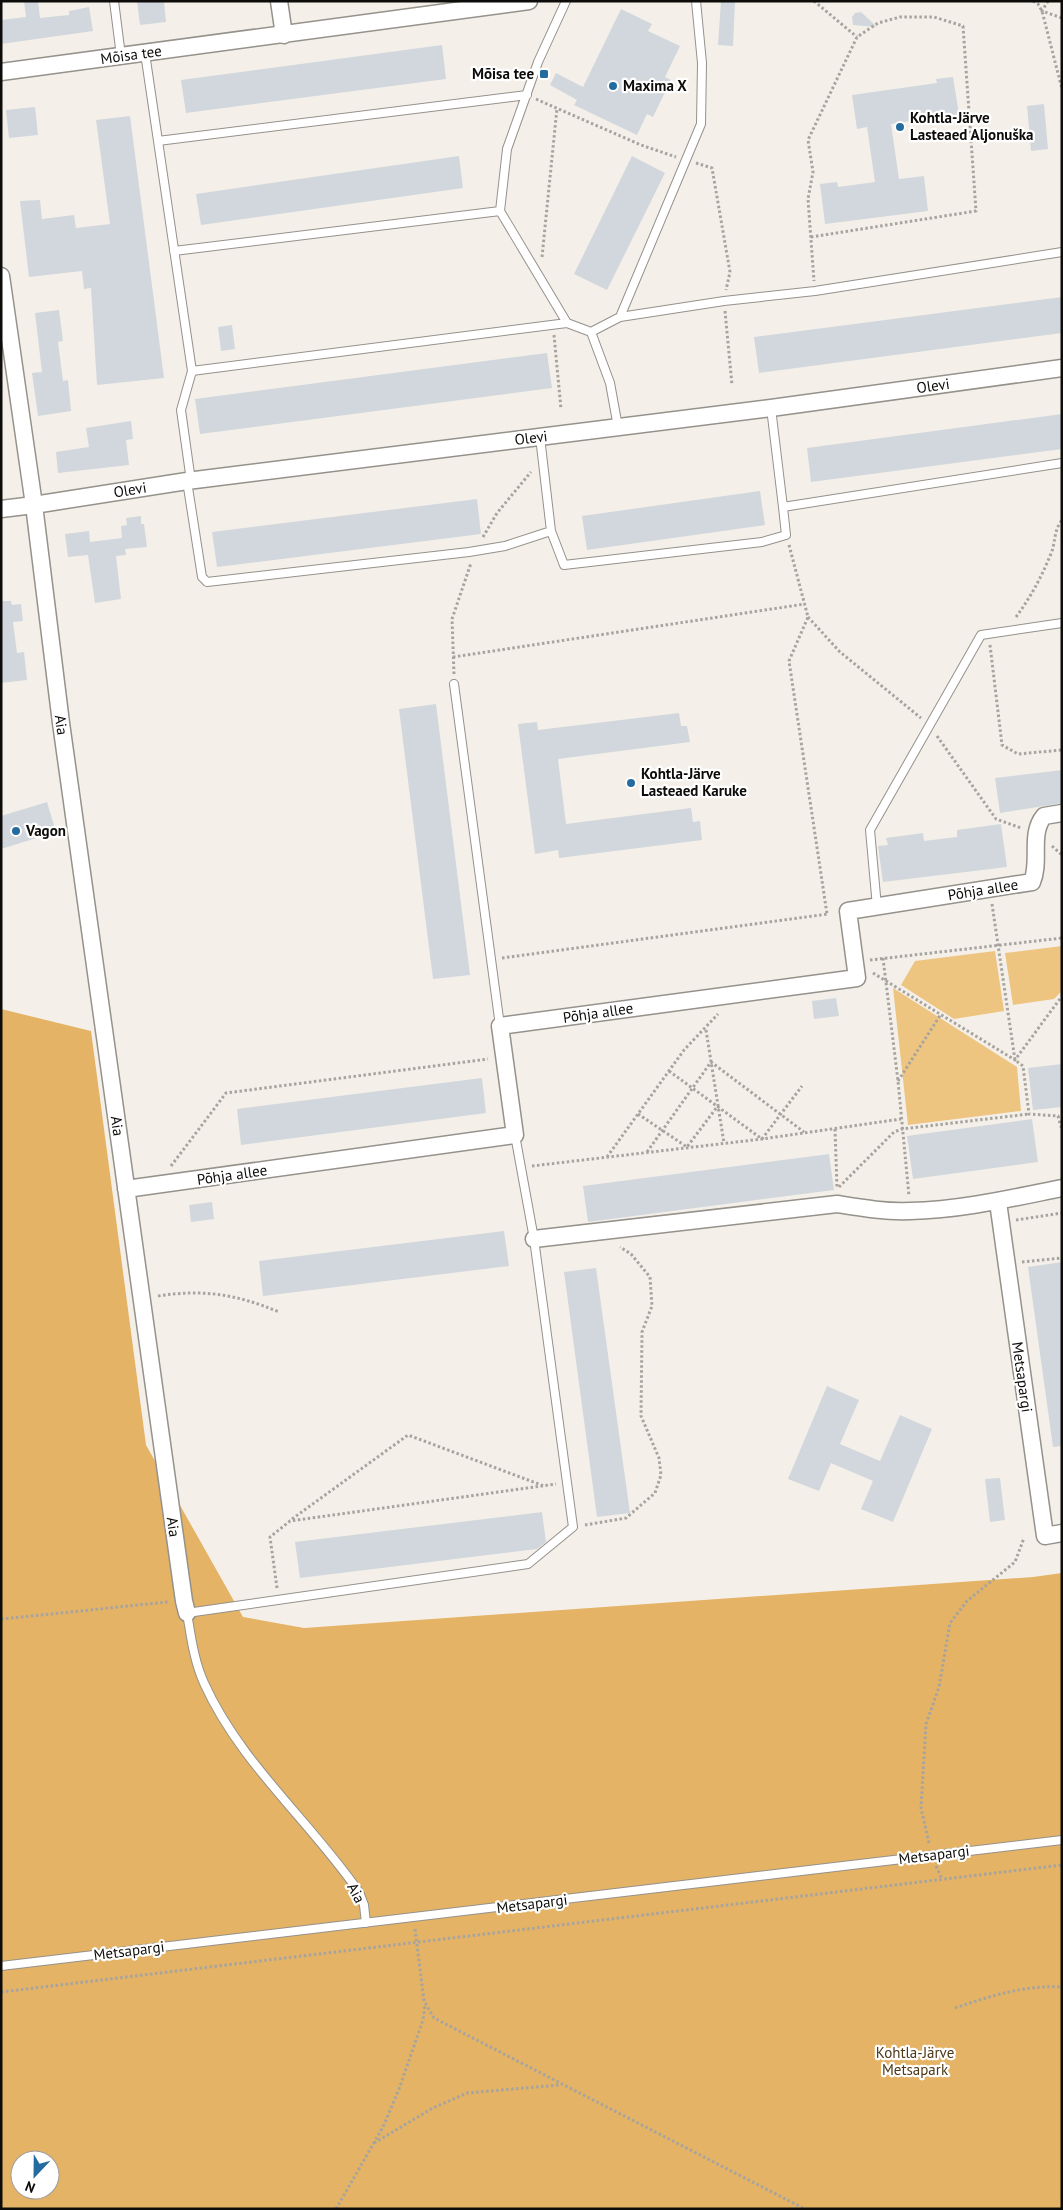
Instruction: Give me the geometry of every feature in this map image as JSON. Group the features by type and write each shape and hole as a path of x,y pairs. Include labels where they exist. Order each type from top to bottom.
{"street":[{"path":"279,1 284,35"},
{"name":"Mõisa tee","path":"1,72 520,2"},
{"name":"Aia","path":"1,276 34,505 64,742 126,1189 186,1607"},
{"name":"Olevi","path":"1,508 34,505 189,481 770,408 1062,368"},
{"name":"Põhja allee","path":"500,1026 857,978 848,911 1032,882 1036,873 1037,824 1044,816 1062,813"},
{"path":"500,1026 515,1135"},
{"name":"Põhja allee","path":"126,1189 515,1135"},
{"path":"534,1239 596,1232 837,1196 873,1210 911,1211 998,1202 1062,1188"},
{"name":"Metsapargi","path":"998,1202 1045,1536 1062,1533"}],"lane":[{"path":"114,1 121,57"},
{"path":"566,1 543,51 507,149 500,211 566,323"},
{"path":"620,317 701,124 702,63 696,1"},
{"path":"145,53 192,371 181,410 202,577 207,582 475,551 505,546 551,531"},
{"path":"158,141 527,95"},
{"path":"174,252 500,211"},
{"path":"192,371 566,323 590,332 620,317 724,301 815,291 1062,252"},
{"path":"590,332 610,383 618,427"},
{"path":"540,437 551,531 564,565 762,542 786,535 770,408"},
{"path":"783,507 1062,463"},
{"path":"877,906 870,830 982,635 1062,623"},
{"path":"454,684 500,1026"},
{"path":"186,1607 278,1598 528,1564 573,1527 534,1239 515,1135"},
{"name":"Aia","path":"186,1607 199,1669 218,1708 262,1774 359,1892 364,1905 366,1923"},
{"name":"Metsapargi","path":"1,1966 1062,1840"}],"path":[{"path":"814,1 858,37"},
{"path":"1033,1 1038,4 1042,11 1062,89"},
{"path":"1042,11 1048,1"},
{"path":"1042,11 1062,18"},
{"path":"811,237 976,211 963,26 934,17 900,17 878,23 858,37 808,140 813,172 808,199 815,291"},
{"path":"539,278 558,108"},
{"path":"553,325 561,409"},
{"path":"454,684 452,620 475,551 497,513 516,487 543,460"},
{"path":"1006,631 1029,600 1051,554 1057,526 1062,520"},
{"path":"786,535 808,617 789,661 827,914"},
{"path":"453,657 805,604"},
{"path":"988,634 1002,745 1018,754 1062,750"},
{"path":"989,889 1015,1060"},
{"path":"491,960 848,911"},
{"path":"855,962 1062,938"},
{"path":"883,958 911,1211"},
{"path":"855,962 1023,1066 1029,1114"},
{"path":"607,1157 684,1050 706,1029 734,994"},
{"path":"1015,1060 1062,996"},
{"path":"898,1080 941,1014"},
{"path":"706,1029 724,1143"},
{"path":"156,1185 226,1093 504,1057"},
{"path":"647,1152 711,1062"},
{"path":"711,1062 805,1133"},
{"path":"669,1071 762,1139"},
{"path":"762,1139 802,1086"},
{"path":"687,1147 718,1107"},
{"path":"638,1114 687,1147"},
{"path":"837,1196 894,1132 902,1129 1029,1114 1058,1116 1062,1130"},
{"path":"521,1168 762,1139 901,1119"},
{"path":"835,1129 837,1196"},
{"path":"1000,1222 1062,1214"},
{"path":"573,1527 626,1518 655,1493 660,1475 659,1458 641,1416 642,1332 652,1306 650,1277 631,1254 596,1232"},
{"path":"1006,1263 1062,1258"},
{"path":"142,1298 181,1292 223,1294 279,1312"},
{"path":"278,1598 270,1537 408,1435 545,1486"},
{"path":"290,1521 567,1483"},
{"path":"942,1879 931,1856 921,1808 926,1724 939,1687 950,1623 967,1601 1015,1562 1024,1538"},
{"path":"1,1619 186,1607"},
{"path":"1,1992 1062,1864"},
{"path":"336,2209 383,2127 399,2089 423,2020 424,2001 418,1942 413,1918"},
{"path":"955,2008 1018,1989 1036,1986 1062,1987"},
{"path":"424,2001 434,2018 443,2024 804,2209"},
{"path":"374,2144 433,2108 467,2092 561,2085"}],"shaded area":[{"path":"1062,946 1062,991 1054,999 1013,1005 1005,953"},
{"path":"995,951 1004,1011 954,1019 901,985 915,961"},
{"path":"893,988 1017,1067 1021,1111 908,1125"}],"green space":[{"name":"Kohtla-Järve Metsapark","path":"1,1009 91,1031 146,1445 243,1617 304,1628 1033,1577 1062,1573 1062,2209 1,2209"}],"building":[{"path":"24,1 38,1 40,18 69,15 69,11 89,7 93,31 1,44 1,20 26,17"},
{"path":"137,1 164,1 166,22 140,25"},
{"path":"721,1 735,1 733,46 718,45"},
{"path":"621,9 652,24 648,31 680,46 665,77 671,80 653,117 647,114 637,135 574,105 577,100 550,85 556,73 583,87"},
{"path":"861,12 877,27 853,25 852,17 855,13"},
{"path":"442,45 446,79 186,113 181,80"},
{"path":"953,77 959,114 891,124 899,179 924,176 928,211 825,224 820,184 837,182 838,187 875,182 867,127 857,129 852,95 937,83 936,79"},
{"path":"1044,104 1048,149 1031,151 1027,106"},
{"path":"35,107 38,135 9,138 6,110"},
{"path":"130,116 164,378 97,385 91,288 84,289 82,271 29,277 20,201 40,200 42,219 74,215 76,228 110,224 96,120"},
{"path":"459,156 463,188 201,225 196,194"},
{"path":"632,156 665,173 607,290 574,274"},
{"path":"1062,297 1062,333 759,373 754,337"},
{"path":"59,310 63,341 58,342 63,381 68,380 71,411 38,416 32,373 42,372 35,313"},
{"path":"232,325 235,349 221,351 218,327"},
{"path":"547,353 552,388 200,434 195,399"},
{"path":"1062,414 1062,449 811,482 807,448"},
{"path":"131,421 133,439 126,440 129,465 58,473 56,452 89,447 86,428"},
{"path":"760,491 765,525 587,550 582,516"},
{"path":"477,499 481,534 217,567 212,532"},
{"path":"141,516 141,524 144,524 147,547 125,549 126,555 116,556 121,599 95,603 88,555 68,557 65,534 89,531 90,542 122,538 121,526 127,525 126,518"},
{"path":"1,601 11,601 12,605 21,604 23,621 13,622 17,653 24,652 27,680 1,683"},
{"path":"436,704 470,975 433,979 399,709"},
{"path":"679,713 681,726 687,726 690,742 558,759 566,824 691,808 693,822 700,821 702,840 559,858 558,850 535,854 518,724 537,722 538,730"},
{"path":"1062,770 1062,803 1000,813 995,778"},
{"path":"47,802 56,832 1,849 1,816"},
{"path":"1001,824 1007,867 883,882 878,846 888,845 886,838 923,833 924,841 957,837 957,830"},
{"path":"836,998 839,1016 814,1019 812,1001"},
{"path":"1062,1064 1062,1107 1033,1110 1028,1068"},
{"path":"482,1078 486,1113 241,1145 237,1109"},
{"path":"1032,1119 1038,1162 913,1179 907,1136"},
{"path":"829,1154 834,1190 588,1222 583,1186"},
{"path":"212,1202 214,1219 191,1222 189,1205"},
{"path":"504,1231 509,1266 263,1296 259,1261"},
{"path":"1062,1262 1062,1446 1053,1447 1028,1267"},
{"path":"596,1268 630,1513 597,1517 564,1272"},
{"path":"827,1386 859,1400 840,1444 880,1461 900,1415 932,1429 893,1522 861,1509 873,1481 831,1463 819,1491 788,1479"},
{"path":"1000,1478 1005,1520 990,1522 985,1479"},
{"path":"542,1512 546,1542 537,1549 300,1578 295,1542"}],"place":[{"name":"Mõisa tee","path":"544,74"},
{"name":"Maxima X","path":"613,86"},
{"name":"Kohtla-Järve Lasteaed Aljonuška","path":"900,127"},
{"name":"Kohtla-Järve Lasteaed Karuke","path":"631,783"},
{"name":"Vagon","path":"16,831"}]}
